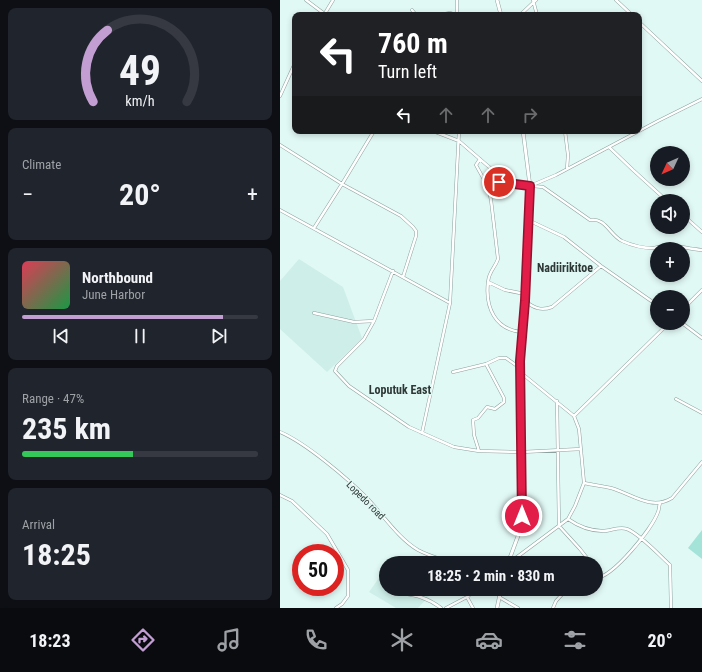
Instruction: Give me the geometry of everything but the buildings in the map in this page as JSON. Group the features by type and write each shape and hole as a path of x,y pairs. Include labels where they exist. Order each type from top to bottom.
{"main road":[{"path":"497,0 500,12"},
{"path":"511,556 518,536 522,516 520,368 525,301 528,220 532,186 523,134"},
{"path":"497,608 499,597"}],"street":[{"path":"306,0 321,12"},
{"path":"327,12 333,0"},
{"path":"457,0 457,12"},
{"path":"616,0 629,12"},
{"path":"523,12 534,1"},
{"path":"534,1 536,12"},
{"path":"642,25 702,81"},
{"path":"280,96 292,70"},
{"path":"642,130 702,99"},
{"path":"314,228 372,134"},
{"path":"441,134 459,141 508,182 519,186 542,187 590,220 595,219 602,223 615,236 626,242 633,245 652,248 667,245 702,250"},
{"path":"422,433 450,303 459,134"},
{"path":"565,134 568,155 566,169"},
{"path":"532,186 610,148 635,134"},
{"path":"280,146 342,184 401,216 410,223 416,231 416,236 403,277"},
{"path":"610,148 659,194"},
{"path":"480,160 476,165 488,187 498,259 496,265 488,275 488,302 492,314 508,330 522,332"},
{"path":"488,187 499,182 508,182"},
{"path":"280,210 450,303"},
{"path":"528,220 564,237 601,266 650,300"},
{"path":"690,221 702,232"},
{"path":"525,301 533,308 543,309 552,307 601,266"},
{"path":"393,271 374,321 364,339 337,366 335,371 349,386 409,427 454,447 479,451 522,452 581,449"},
{"path":"488,282 505,290 525,294"},
{"path":"690,302 702,290"},
{"path":"314,313 354,322 374,321"},
{"path":"690,329 702,338"},
{"path":"574,416 662,330"},
{"path":"453,372 486,364 499,358 506,358 520,368"},
{"path":"479,451 474,434 473,420 478,418 487,407 495,409 504,402 504,398 486,364"},
{"path":"518,556 568,520 584,483 579,429 574,416 520,372"},
{"path":"676,399 702,412"},
{"path":"557,401 559,526 586,556"},
{"name":"Lopedo road","path":"280,432 302,445 330,466 366,497 410,545 432,556"},
{"path":"584,483 611,488 649,503 666,502 672,498 702,462"},
{"path":"280,496 292,501 327,534 348,570 348,596 342,604 336,608"},
{"path":"603,575 619,564 641,539 658,512 660,503"},
{"path":"568,520 578,526 603,531 626,528 641,539 670,565 671,608"},
{"path":"420,596 434,602 441,608"},
{"path":"553,608 556,601 561,596"},
{"path":"446,608 467,597 473,608"},
{"path":"499,597 518,608"}],"shaded area":[{"path":"299,259 343,287 362,338 327,372 280,329 280,281"},
{"path":"379,578 379,596 429,596 418,608 396,608 369,592"}],"green space":[{"path":"702,530 702,559 688,548"}],"district":[{"name":"Nadiirikitoe","path":"565,268"},
{"name":"Loputuk East","path":"400,390"}],"route":[{"path":"499,182 508,182 519,186 530,186 525,301 520,361 522,516"}]}
